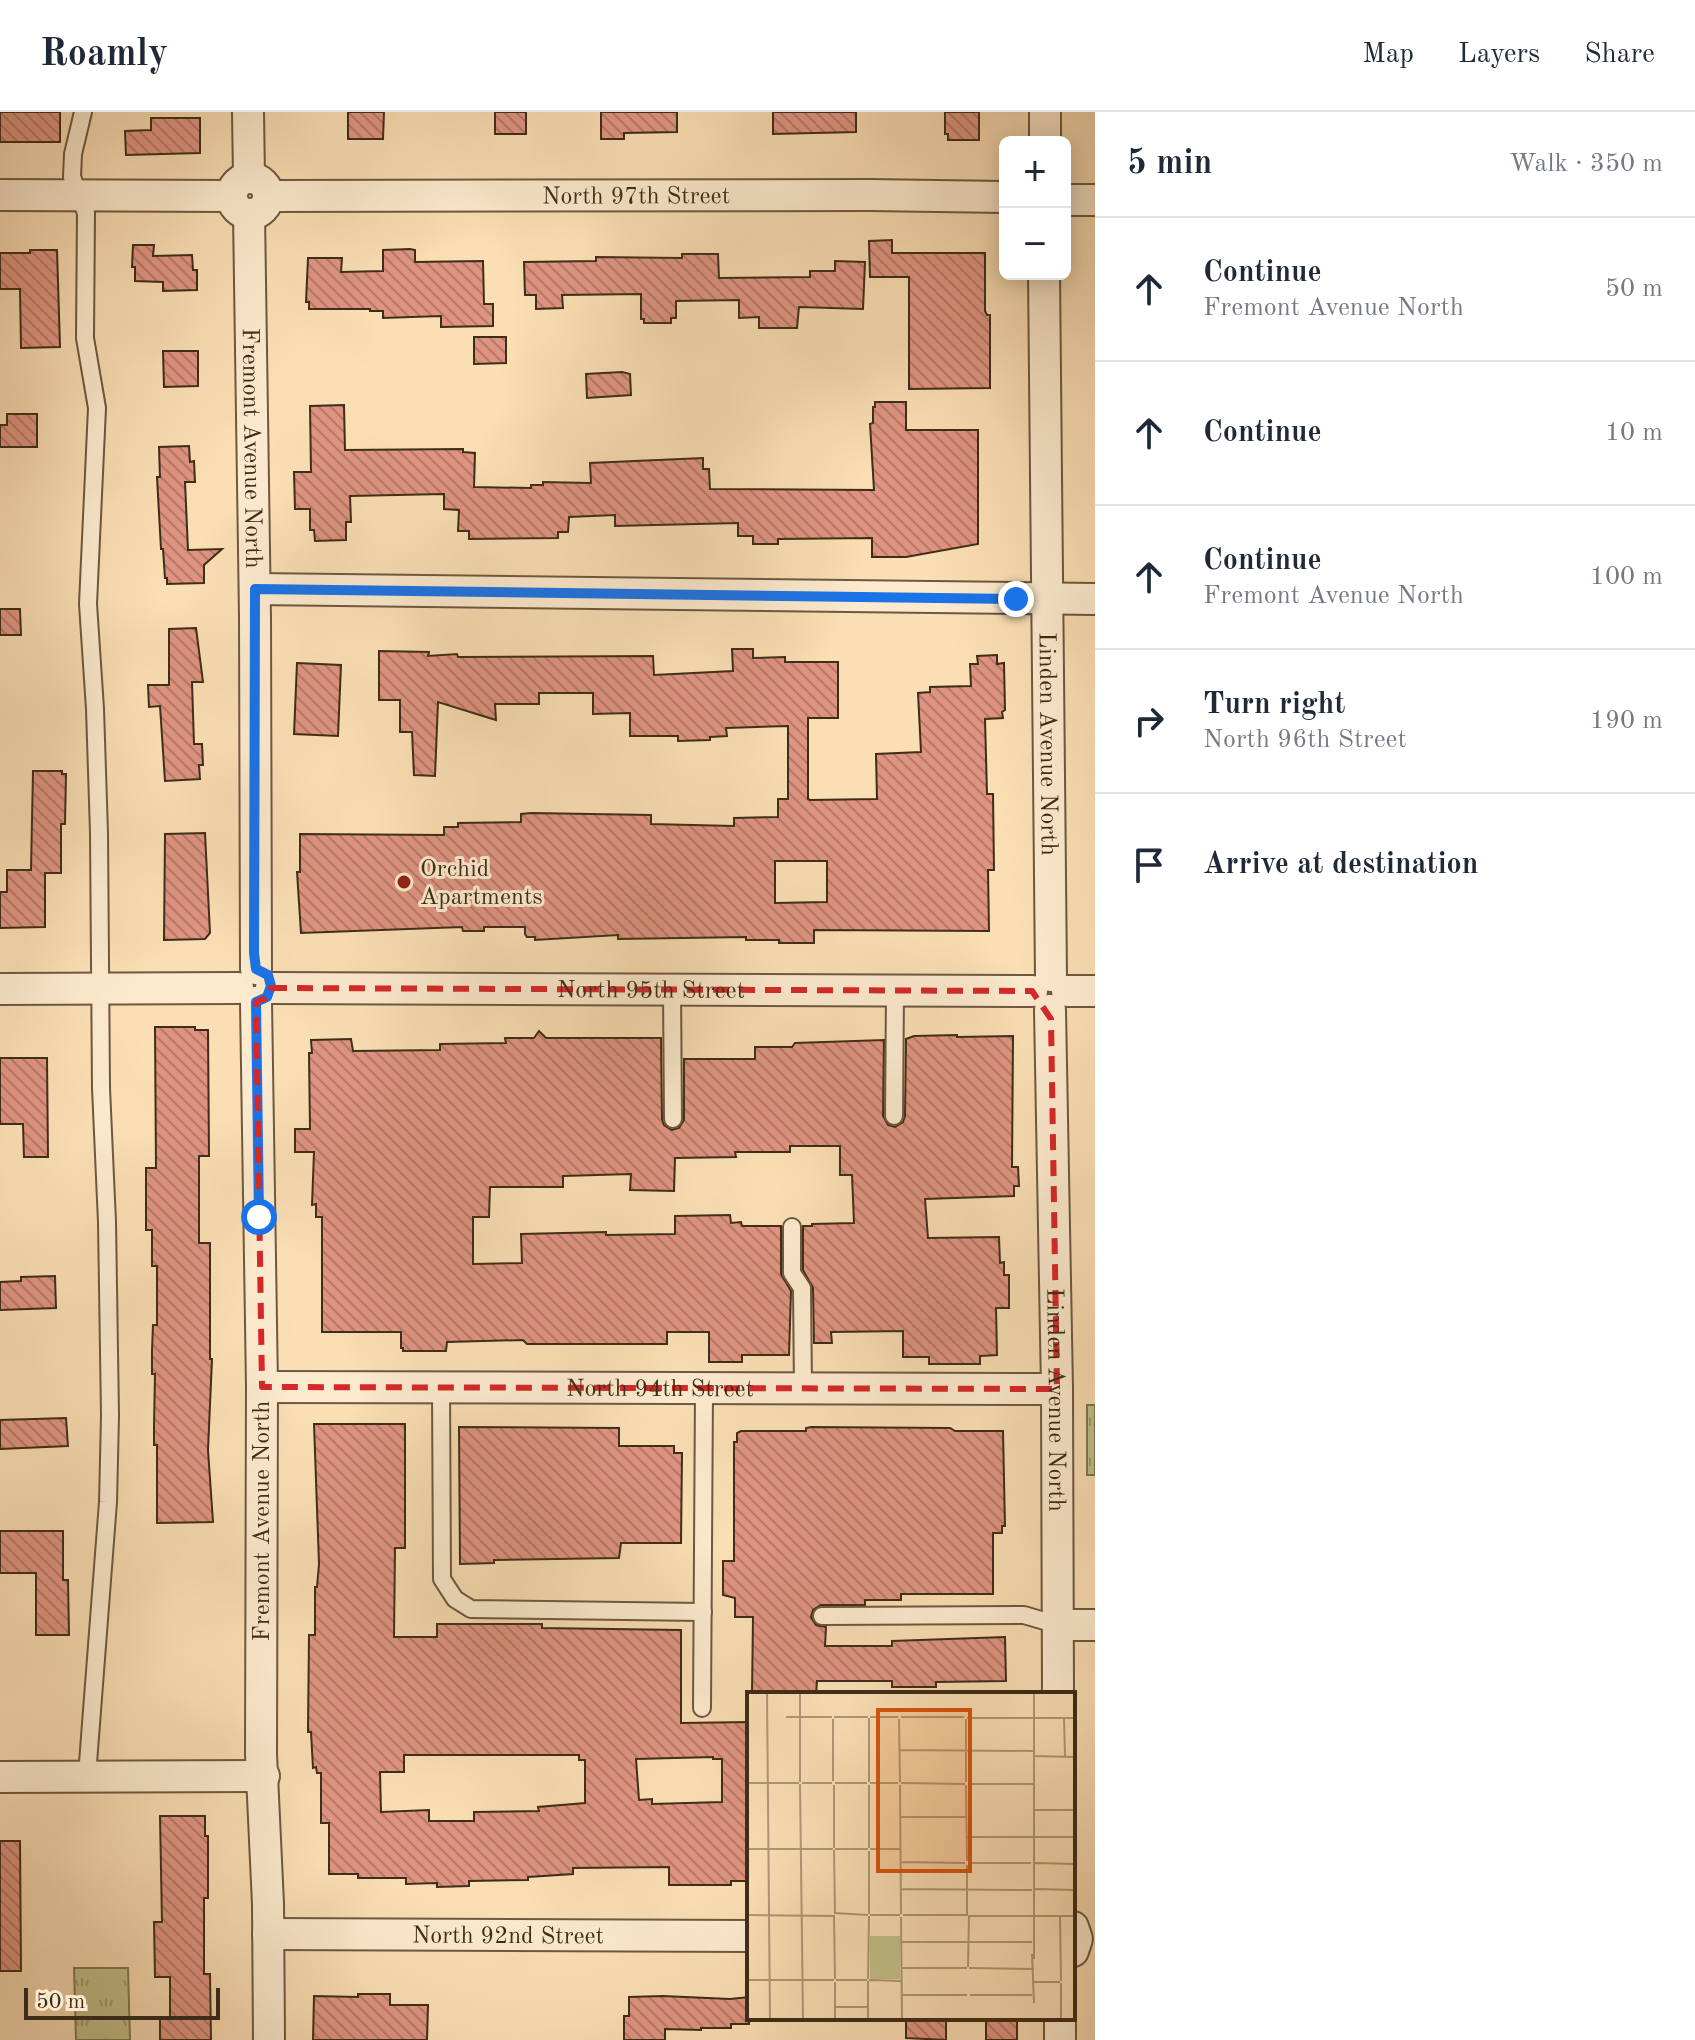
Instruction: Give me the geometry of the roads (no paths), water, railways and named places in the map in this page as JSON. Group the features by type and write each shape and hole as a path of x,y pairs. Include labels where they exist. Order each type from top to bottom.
{"street":[{"name":"Fremont Avenue North","path":"248,112 255,589 255,987 262,1387 260,1640 269,2040"},
{"path":"1045,112 1045,136"},
{"name":"North 97th Street","path":"0,195 999,197"},
{"path":"1071,200 1095,200"},
{"name":"Linden Avenue North","path":"1044,280 1048,599 1059,992 1058,1692"},
{"path":"255,589 1095,599"},
{"name":"North 95th Street","path":"0,989 255,987 1059,992"},
{"name":"North 94th Street","path":"262,1387 1057,1389"},
{"path":"1058,1625 1095,1625"},
{"path":"0,1777 264,1776"},
{"name":"North 92nd Street","path":"268,1934 747,1936"}],"lane":[{"path":"83,112 72,177 78,195 85,203 85,338 97,408 88,604 99,818 101,1088 110,1415 108,1502 87,1776"},
{"path":"672,989 673,1119"},
{"path":"894,1116 895,990"},
{"path":"792,1227 792,1273 802,1288 803,1390"},
{"path":"441,1387 442,1579 455,1599 471,1609 703,1612"},
{"path":"702,1708 704,1390"},
{"path":"822,1616 1024,1615 1058,1625"}],"place":[{"name":"Orchid Apartments","path":"404,882"}]}
